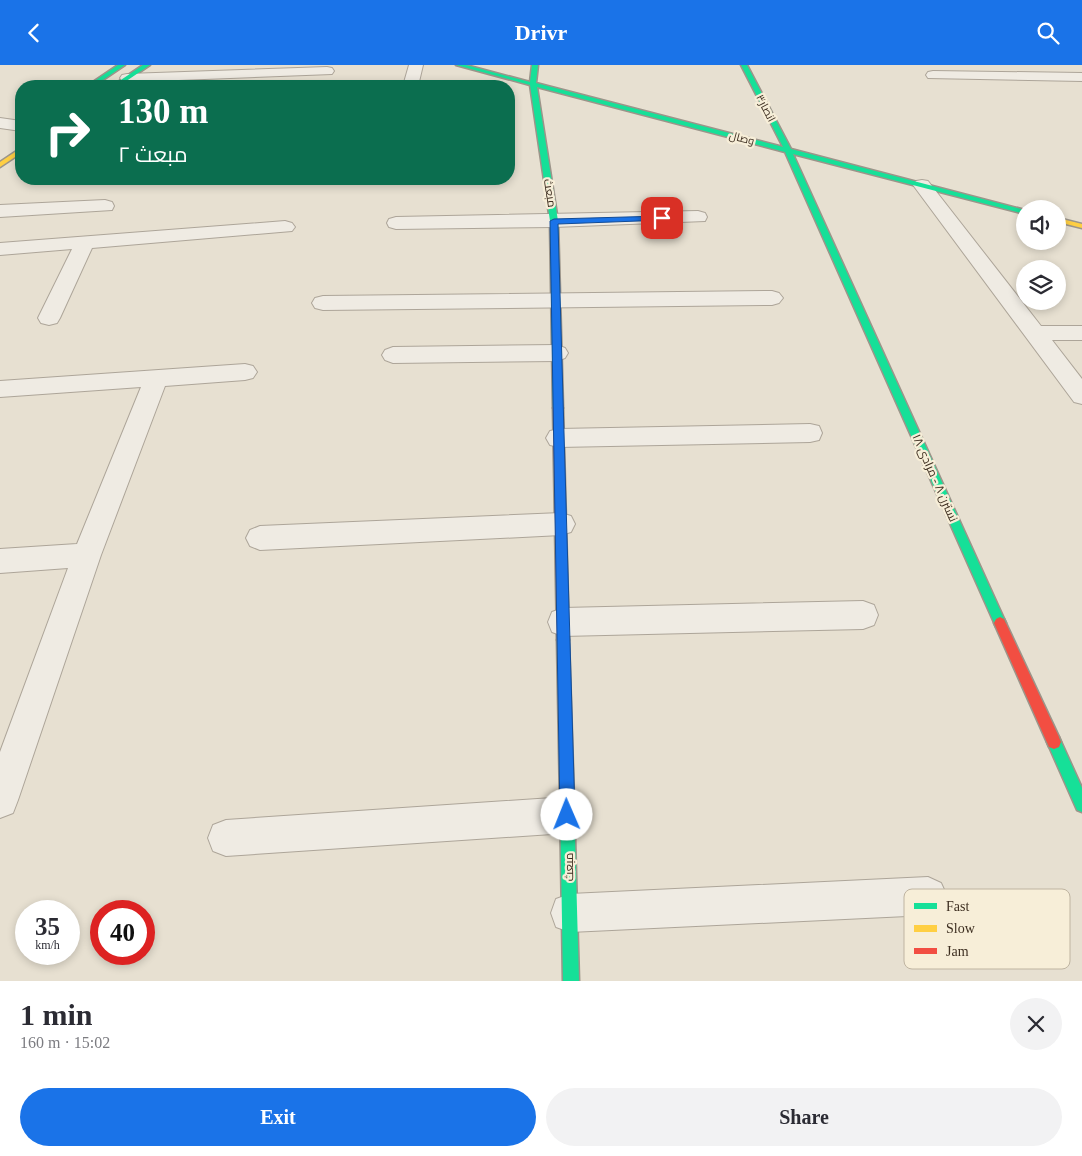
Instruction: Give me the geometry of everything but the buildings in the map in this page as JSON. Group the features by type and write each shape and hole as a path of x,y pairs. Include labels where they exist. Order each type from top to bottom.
{"street":[{"path":"109,80 147,65"},
{"path":"412,80 416,65"},
{"name":"وصال","path":"459,65 1016,210"},
{"name":"مبعث","path":"535,65 532,84 554,221 571,981"},
{"name":"انصار۳","path":"744,65 788,150"},
{"path":"121,76 327,71"},
{"path":"933,75 1082,77"},
{"path":"0,123 15,138"},
{"path":"0,165 15,147"},
{"name":"نسترن ۸ - مرادی ۱۸","path":"788,150 1082,805"},
{"path":"922,185 1082,396"},
{"path":"0,211 105,206"},
{"path":"396,223 698,217"},
{"path":"1066,222 1082,227"},
{"path":"0,249 285,227"},
{"path":"49,318 85,243"},
{"path":"324,303 772,298"},
{"path":"1035,333 1082,333"},
{"path":"393,355 557,353"},
{"path":"0,389 245,372"},
{"path":"0,800 10,747 156,378"},
{"path":"559,438 810,433"},
{"path":"260,538 561,524"},
{"path":"0,561 87,555"},
{"path":"563,622 863,615"},
{"path":"226,838 567,815"},
{"path":"570,913 904,898"}],"traffic: fast":[{"path":"99,80 122,65"},
{"path":"124,80 147,65"},
{"path":"459,65 1016,210"},
{"path":"535,65 533,84 554,221 558,408"},
{"path":"744,65 788,150 1000,623"},
{"path":"1054,742 1082,805"},
{"path":"567,801 571,981"}],"traffic: slow":[{"path":"0,165 15,154"},
{"path":"1066,222 1082,226"},
{"path":"563,640 567,801"}],"traffic: jam":[{"path":"558,408 563,640"},
{"path":"1000,623 1054,742"}],"route":[{"path":"567,815 554,221 662,218"}]}
